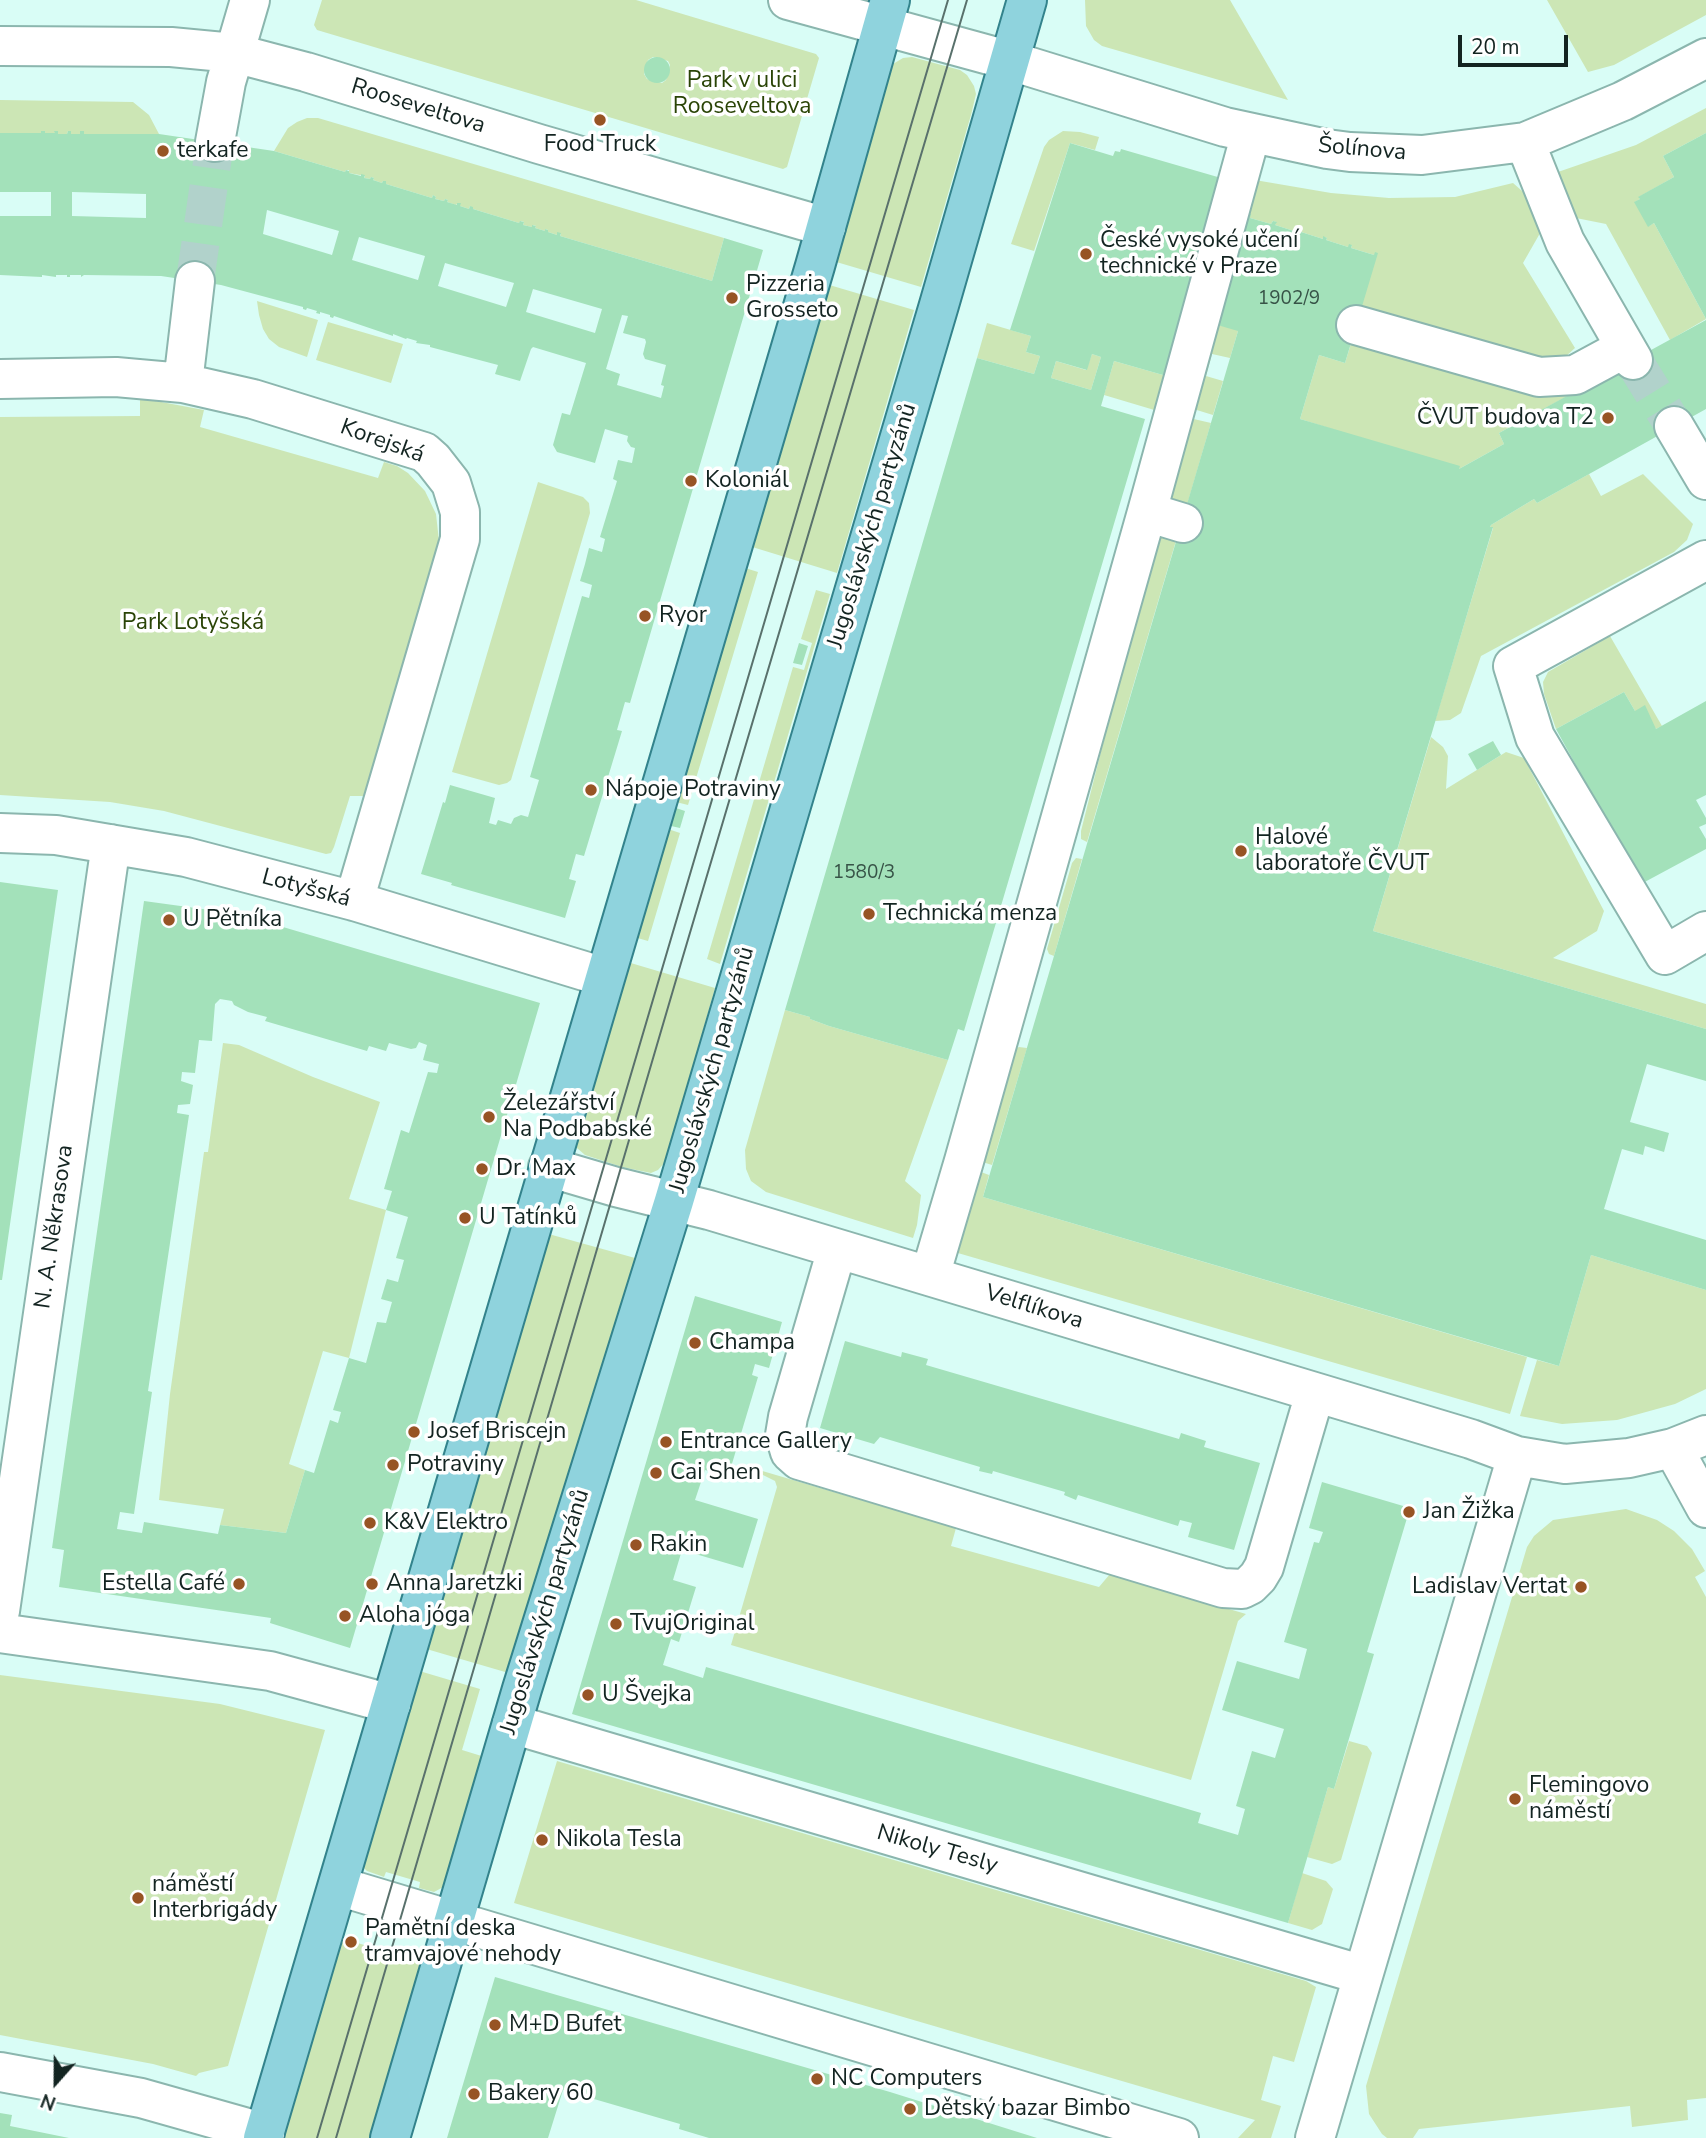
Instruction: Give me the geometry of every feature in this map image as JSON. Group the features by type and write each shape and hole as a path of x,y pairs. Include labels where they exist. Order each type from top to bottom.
{"main road":[{"name":"Jugoslávských partyzánů","path":"390,2138 512,1724 674,1201 1027,0"},
{"path":"264,2136 827,227 886,13"}],"street":[{"path":"215,142 226,82 250,0"},
{"path":"788,0 845,17 886,13"},
{"name":"Šolínova","path":"886,13 1011,61 1251,133 1350,152 1422,155 1525,142 1623,101 1706,58"},
{"name":"Rooseveltova","path":"0,46 171,47 234,53 827,227"},
{"path":"930,1276 1165,518 1251,133"},
{"path":"1356,325 1539,377 1575,375 1629,354 1565,242 1525,142"},
{"path":"183,383 195,282"},
{"name":"Korejská","path":"0,379 116,377 183,383 253,400 424,452 452,483 460,512 460,540 354,901"},
{"path":"1674,426 1706,481"},
{"path":"1706,560 1513,666 1535,737 1665,955 1706,931"},
{"name":"Lotyšská","path":"0,833 55,835 186,857 354,901 604,977"},
{"name":"N. A. Někrasova","path":"0,1611 111,844"},
{"name":"Velflíkova","path":"548,1167 930,1276 1471,1439 1517,1456"},
{"path":"837,1249 788,1417 785,1435 790,1452 799,1460 1223,1588 1232,1590 1250,1585 1264,1567 1315,1393"},
{"path":"1315,2138 1517,1456 1565,1464 1594,1462 1629,1458 1690,1442 1706,1508"},
{"path":"0,1633 270,1671 391,1704"},
{"name":"Nikoly Tesly","path":"512,1724 1363,1975"},
{"path":"338,1886 1179,2138"},
{"path":"0,2072 141,2098 264,2136"}],"green space":[{"name":"Park v ulici Rooseveltova","path":"322,0 636,0 816,54 819,58 787,167 783,169 317,30 314,25","holes":["653,57 668,61 670,65 666,80 662,83 647,79 644,74 648,60"]},
{"path":"1085,0 1230,0 1288,100 1102,46 1094,40 1086,26"},
{"path":"1547,0 1706,0 1706,15 1614,65 1588,72"},
{"path":"912,57 960,70 967,75 976,94 921,287 833,261 887,76 893,64 903,58"},
{"path":"0,100 133,102 149,115 159,134 84,134 80,131 80,134 71,134 70,131 67,134 58,134 55,131 0,133"},
{"path":"1706,108 1706,133 1663,156 1674,177 1635,202 1649,226 1654,223 1706,319 1670,340 1606,224 1571,217 1560,195 1558,172 1636,145"},
{"path":"307,118 318,118 724,238 712,281 560,236 561,234 535,228 533,225 523,225 524,222 521,221 519,223 470,206 469,209 460,206 460,203 456,205 445,199 435,199 433,195 432,198 386,184 386,181 382,183 371,177 364,178 365,176 349,173 349,170 345,172 274,151 288,128"},
{"path":"1063,131 1099,137 1095,150 1070,143 1034,251 1011,244 1044,147 1049,140"},
{"path":"1249,179 1331,193 1389,198 1455,197 1513,183 1538,205 1547,221 1523,263 1575,348 1564,358 1539,361 1360,311 1374,255 1351,248 1352,245 1348,247 1298,229 1297,232 1275,225 1276,222 1273,221 1271,224 1250,218 1247,214 1238,331 1230,358 1212,354 1206,376 1223,381 1213,415 1187,407"},
{"path":"826,284 914,310 837,573 749,546"},
{"path":"257,301 318,320 307,357 279,347 269,339 263,329"},
{"path":"328,322 403,344 391,383 316,360"},
{"path":"987,323 1031,336 1026,352 1040,356 1034,374 977,358"},
{"path":"1353,337 1575,392 1499,433 1504,444 1459,469 1300,419 1319,355 1345,363"},
{"path":"1092,354 1101,357 1091,390 1051,378 1056,361 1086,370"},
{"path":"1114,361 1170,377 1161,412 1104,395"},
{"name":"Park Lotyšská","path":"140,398 204,410 200,427 378,478 384,462 397,466 408,473 425,491 436,514 439,541 365,796 350,796 331,853 326,854 164,811 110,802 0,795 0,417 140,416"},
{"path":"1185,417 1211,423 1185,512 1177,509 1168,496"},
{"path":"1589,474 1601,496 1643,474 1693,524 1687,540 1674,552 1481,656 1461,713 1450,720 1435,721 1493,528 1491,525 1534,499 1537,503"},
{"path":"538,482 583,497 589,503 590,513 511,780 499,785 452,772"},
{"path":"1178,534 1087,842 1081,839 1081,831 1154,541 1158,536"},
{"path":"742,567 758,572 688,805 676,802 668,829 680,833 648,941 634,937"},
{"path":"816,590 830,594 720,964 707,959 793,667 804,670 812,643 801,639"},
{"path":"1610,636 1662,726 1656,729 1635,711 1624,692 1556,729 1544,694 1543,682 1548,672"},
{"path":"1431,737 1443,747 1448,756 1446,789 1506,752 1524,758 1604,911 1597,931 1553,958 1706,1004 1706,1029 1373,931"},
{"path":"1076,858 1082,859 1054,956 1049,954 1047,949 1072,863"},
{"path":"624,961 715,988 666,1161 651,1173 585,1155 575,1142"},
{"path":"785,1010 829,1026 948,1060 905,1181 921,1195 913,1238 766,1192 751,1181 746,1169 745,1150"},
{"path":"223,1043 239,1045 380,1102 349,1199 386,1210 349,1358 323,1351 289,1464 305,1470 286,1533 220,1525 224,1509 159,1500 170,1394 204,1152 208,1152"},
{"path":"1027,1048 992,1165 976,1160 1015,1049"},
{"path":"973,1169 989,1175 983,1197 1527,1357 1510,1414 951,1251"},
{"path":"545,1233 635,1258 512,1674 423,1648"},
{"path":"1591,1255 1706,1290 1706,1389 1675,1404 1617,1420 1562,1424 1520,1416 1537,1360 1559,1366"},
{"path":"759,1470 956,1528 951,1546 1099,1587 1110,1574 1246,1614 1238,1621 1191,1780 731,1645 777,1487 775,1481 759,1473"},
{"name":"Flemingovo náměstí","path":"1626,1509 1657,1520 1674,1531 1692,1549 1705,1571 1695,1577 1706,1597 1706,2098 1687,2100 1688,2120 1632,2127 1630,2106 1419,2129 1413,2138 1387,2138 1369,2114 1366,2086 1527,1547 1534,1536 1553,1520"},
{"path":"416,1670 480,1689 462,1750 488,1758 447,1885 434,1892 419,1888 420,1882 386,1872 384,1877 367,1871 360,1864"},
{"name":"náměstí Interbrigády","path":"0,1675 220,1704 325,1730 228,2066 196,2076 153,2064 0,2035"},
{"path":"1349,1741 1367,1746 1372,1753 1341,1860 1332,1864 1307,1857 1328,1787 1334,1789"},
{"path":"557,1761 1306,1981 1316,1987 1294,2062 1273,2056 1261,2100 1281,2106 1271,2138 1238,2138 1255,2120 514,1903"},
{"path":"1302,1873 1326,1881 1333,1889 1322,1924 1312,1930 1288,1923"},
{"path":"337,1937 429,1964 377,2138 280,2138"}],"building":[{"path":"657,57 666,61 670,70 666,79 657,83 648,79 644,70 648,61"},
{"path":"58,131 58,134 67,134 71,131 71,134 80,134 80,131 84,131 84,134 159,134 274,151 345,172 346,170 349,173 365,175 364,178 371,177 382,183 386,181 386,184 432,198 433,195 435,199 445,199 457,205 461,203 460,206 469,209 470,206 519,223 524,222 523,225 536,226 535,228 557,235 557,232 561,233 560,236 712,281 724,238 763,250 630,703 625,702 617,730 622,731 584,856 576,854 569,879 576,881 565,918 421,874 450,785 495,798 489,823 496,825 498,820 511,824 514,818 521,815 528,817 539,780 530,777 582,596 589,598 592,585 580,581 589,548 602,552 605,539 600,537 617,481 613,479 618,460 632,463 635,448 627,441 628,436 605,429 595,463 557,452 553,445 562,413 570,415 586,363 533,347 520,381 495,374 498,365 221,285 161,276 0,275 0,216 51,216 51,192 0,192 0,133","holes":["72,192 146,194 146,218 72,216","267,210 339,231 332,255 263,234","359,237 425,256 418,280 352,260","445,263 514,283 506,307 438,286","533,289 602,309 595,333 526,312","622,315 628,316 623,333 645,339 645,359 666,365 661,398 617,385 620,374 606,369"]},
{"path":"1706,133 1706,319 1654,223 1648,227 1634,202 1640,199 1638,197 1674,177 1663,156"},
{"path":"1070,143 1113,156 1115,151 1120,152 1121,149 1228,180 1170,377 1114,361 1101,406 1145,419 964,1031 958,1029 948,1060 829,1026 785,1010 977,358 1034,374 1040,356 1026,352 1031,336 1010,330","holes":["1092,354 1101,357 1091,390 1051,378 1056,361 1087,370"]},
{"name":"Halové laboratoře ČVUT","path":"1246,214 1251,214 1250,218 1271,224 1273,221 1277,222 1275,225 1297,232 1298,229 1323,239 1323,236 1326,240 1348,247 1349,244 1352,245 1351,248 1374,255 1375,252 1378,253 1345,363 1319,355 1300,419 1460,466 1459,469 1504,444 1499,433 1706,320 1706,409 1537,503 1534,499 1491,525 1490,527 1493,527 1373,931 1706,1029 1706,1081 1647,1064 1630,1122 1669,1133 1664,1152 1645,1146 1643,1155 1622,1149 1604,1209 1706,1240 1706,1290 1591,1255 1559,1366 983,1197 1238,331 1214,324"},
{"path":"799,643 808,646 802,665 793,663"},
{"path":"1624,692 1635,711 1645,705 1656,729 1706,701 1706,795 1696,800 1706,818 1706,824 1699,827 1706,839 1706,849 1641,884 1556,729"},
{"path":"1493,741 1501,755 1477,770 1468,754"},
{"path":"676,808 685,811 680,828 671,826"},
{"path":"0,882 58,890 2,1280 0,1280"},
{"path":"144,901 239,914 540,1003 350,1648 270,1623 271,1618 59,1587 64,1550 52,1548","holes":["220,999 232,1001 234,1005 248,1012 267,1017 265,1021 367,1051 369,1046 386,1051 389,1043 411,1049 416,1048 419,1042 427,1045 423,1060 439,1064 437,1073 428,1072 409,1133 401,1130 384,1189 392,1191 386,1210 408,1217 396,1258 404,1260 398,1282 387,1279 381,1299 392,1302 386,1323 377,1322 366,1363 349,1358 333,1410 341,1412 338,1423 330,1420 314,1473 305,1470 286,1533 220,1525 218,1534 144,1522 142,1533 117,1529 120,1512 134,1514 152,1392 148,1391 189,1115 177,1113 178,1105 190,1104 193,1085 181,1081 182,1072 195,1073 199,1040 212,1041 215,1004"]},
{"path":"695,1296 782,1322 769,1368 755,1364 752,1375 758,1377 728,1477 705,1470 695,1500 758,1519 743,1568 682,1550 673,1580 696,1587 679,1642 671,1639 663,1665 703,1678 706,1667 1006,1755 1201,1813 1198,1823 1238,1835 1245,1809 1236,1806 1252,1751 1275,1758 1284,1729 1222,1710 1237,1661 1299,1679 1307,1649 1284,1642 1314,1542 1319,1543 1323,1532 1309,1528 1322,1482 1410,1508 1367,1652 1374,1654 1334,1789 1328,1787 1288,1923 572,1714"},
{"path":"845,1341 901,1357 902,1352 928,1359 926,1365 1179,1439 1181,1433 1206,1441 1204,1447 1260,1463 1234,1550 1188,1537 1192,1523 1180,1520 1178,1526 1078,1495 1076,1500 1064,1495 1065,1492 993,1471 992,1474 979,1471 980,1467 880,1437 874,1444 820,1428"},
{"path":"495,1977 890,2092 1037,2138 709,2138 679,2129 680,2124 563,2090 548,2138 447,2138"},
{"path":"0,2113 12,2115 10,2126 69,2138 0,2138"}],"tunnel":[{"path":"195,281 215,142"},
{"path":"1633,360 1674,426"}],"tram line":[{"path":"317,2138 948,0"},
{"path":"336,2138 967,0"}],"place":[{"name":"Food Truck","path":"600,120"},
{"name":"terkafe","path":"163,151"},
{"name":"České vysoké učení technické v Praze","path":"1086,254"},
{"name":"Pizzeria Grosseto","path":"732,298"},
{"name":"ČVUT budova T2","path":"1608,418"},
{"name":"Koloniál","path":"691,481"},
{"name":"Ryor","path":"645,616"},
{"name":"Nápoje Potraviny","path":"591,790"},
{"name":"Halové laboratoře ČVUT","path":"1241,851"},
{"name":"Technická menza","path":"869,914"},
{"name":"U Pětníka","path":"169,920"},
{"name":"Železářství Na Podbabské","path":"489,1117"},
{"name":"Dr. Max","path":"482,1169"},
{"name":"U Tatínků","path":"465,1218"},
{"name":"Champa","path":"695,1343"},
{"name":"Josef Briscejn","path":"414,1432"},
{"name":"Entrance Gallery","path":"666,1442"},
{"name":"Potraviny","path":"393,1465"},
{"name":"Cai Shen","path":"656,1473"},
{"name":"Jan Žižka","path":"1409,1512"},
{"name":"K&V Elektro","path":"370,1523"},
{"name":"Rakin","path":"636,1545"},
{"name":"Estella Café","path":"239,1584"},
{"name":"Anna Jaretzki","path":"372,1584"},
{"name":"Ladislav Vertat","path":"1581,1587"},
{"name":"Aloha jóga","path":"345,1616"},
{"name":"TvujOriginal","path":"616,1624"},
{"name":"U Švejka","path":"588,1695"},
{"name":"Flemingovo náměstí","path":"1515,1799"},
{"name":"Nikola Tesla","path":"542,1840"},
{"name":"náměstí Interbrigády","path":"138,1898"},
{"name":"Pamětní deska tramvajové nehody","path":"351,1942"},
{"name":"M+D Bufet","path":"495,2025"},
{"name":"NC Computers","path":"817,2079"},
{"name":"Bakery 60","path":"474,2094"},
{"name":"Dětský bazar Bimbo","path":"910,2109"}]}
